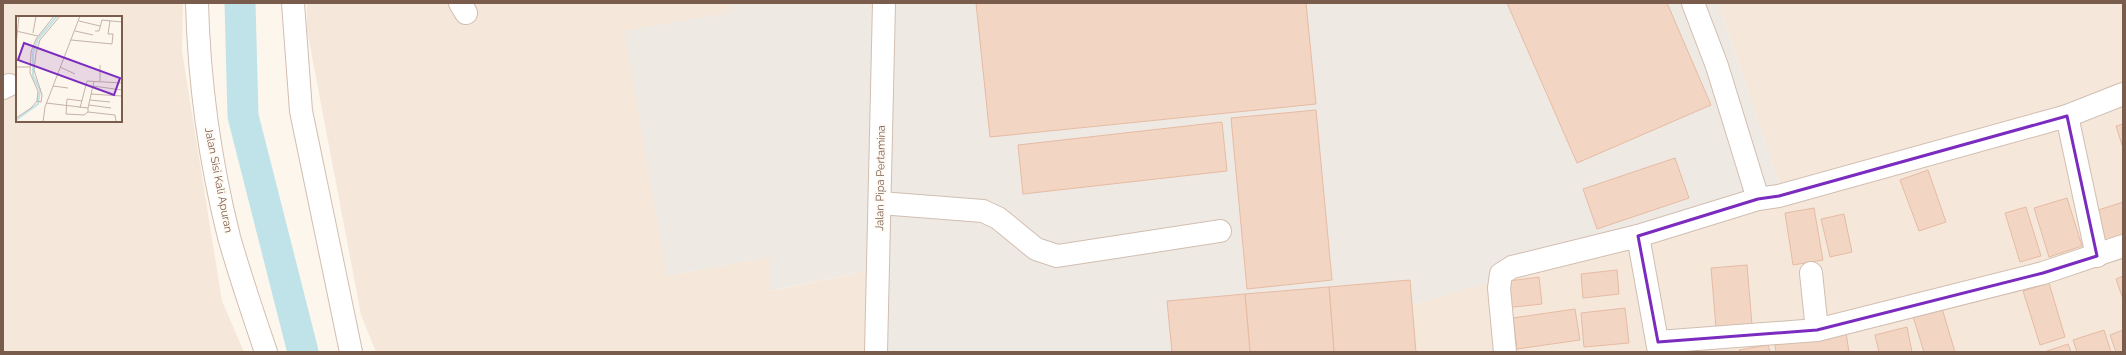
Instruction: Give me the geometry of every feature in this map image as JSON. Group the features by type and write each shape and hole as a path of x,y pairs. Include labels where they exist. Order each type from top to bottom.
{"street":[{"name":"Jalan Sisi Kali Apuran","path":"197,3 198,53 218,184 229,237 266,352"},
{"path":"293,3 301,111 351,352"},
{"name":"Jalan Pipa Pertamina","path":"876,352 884,3"},
{"path":"1693,3 1717,66 1758,199"},
{"path":"1505,352 1499,288 1501,274 1512,267 1638,236 1758,199 1779,196 2067,116 2123,94"},
{"path":"2067,116 2097,256"},
{"path":"880,203 983,211 998,218 1036,249 1057,256 1220,231"},
{"path":"1638,236 1658,347 1817,330 2043,273 2123,246"},
{"path":"1811,273 1817,330"}],"highlighted area":[{"path":"2067,116 2097,256 2043,273 1817,330 1658,342 1638,236 1758,199 1779,196"}],"shaded area":[{"path":"3,3 183,3 182,51 222,301 244,352 3,352"},
{"path":"307,3 731,3 732,12 667,276 770,257 771,291 870,270 868,352 376,352 361,315 307,30"},
{"path":"731,3 1718,3 1784,197 1408,306 1412,352 868,352 870,270 770,291 770,257 667,276 624,31 732,12"},
{"path":"1718,3 2123,3 2123,352 1412,352 1408,306 1784,197"}],"building":[{"path":"976,3 1306,3 1316,104 990,137"},
{"path":"1507,3 1667,3 1711,105 1577,163"},
{"path":"1316,110 1332,280 1247,289 1231,118"},
{"path":"1222,122 1227,171 1023,194 1018,145"},
{"path":"2123,124 2123,148 2116,126"},
{"path":"1675,158 1689,198 1597,229 1583,189"},
{"path":"1928,170 1946,222 1919,231 1900,180"},
{"path":"2067,198 2082,246 2049,257 2034,208"},
{"path":"2123,202 2123,239 2100,247 2089,213"},
{"path":"2026,207 2041,256 2020,262 2005,213"},
{"path":"1814,208 1823,260 1793,265 1785,213"},
{"path":"1844,214 1852,252 1830,257 1821,219"},
{"path":"1747,265 1752,325 1716,328 1711,268"},
{"path":"1617,270 1619,294 1583,298 1581,274"},
{"path":"2123,276 2123,299 2116,279"},
{"path":"1539,277 1542,304 1504,308 1501,282"},
{"path":"1410,280 1416,352 1334,352 1329,287"},
{"path":"2049,283 2065,337 2040,345 2023,291"},
{"path":"1329,287 1334,352 1250,352 1245,294"},
{"path":"1245,294 1250,352 1172,352 1167,301"},
{"path":"1941,305 1955,352 1924,352 1912,313"},
{"path":"1625,308 1629,343 1584,347 1581,313"},
{"path":"1575,309 1580,340 1517,349 1513,318"},
{"path":"1907,327 1912,352 1879,352 1875,335"},
{"path":"2104,330 2111,352 2077,352 2073,340"},
{"path":"2123,330 2123,352 2116,352 2110,335"},
{"path":"1846,333 1849,352 1776,352 1775,345"},
{"path":"2068,344 2071,352 2044,352"},
{"path":"1768,345 1770,352 1740,352 1739,350"}],"waterway":[{"path":"240,3 243,116 303,352"}]}
